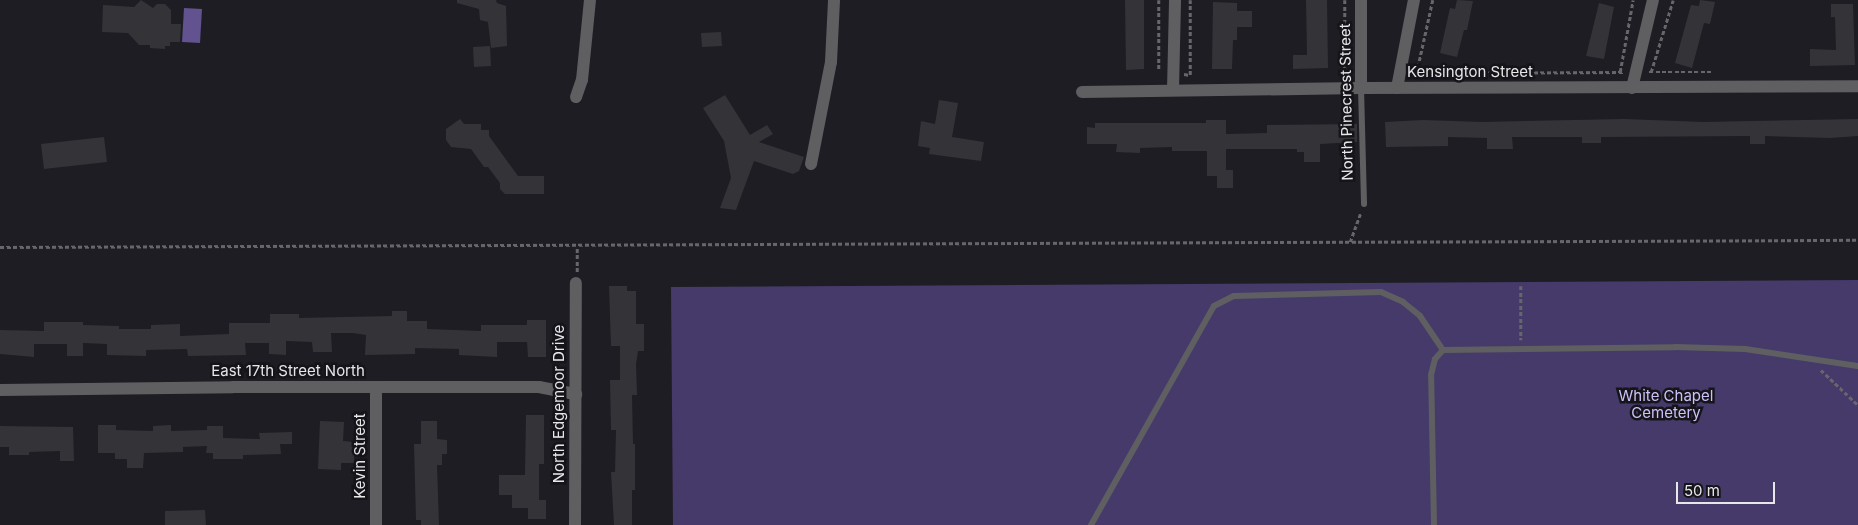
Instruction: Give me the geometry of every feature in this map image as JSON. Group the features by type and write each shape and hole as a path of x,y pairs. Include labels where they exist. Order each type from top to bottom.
{"street":[{"path":"576,97 582,80 590,0"},
{"path":"811,164 831,62 834,0"},
{"path":"1173,90 1175,0"},
{"name":"North Pinecrest Street","path":"1361,0 1361,88"},
{"path":"1397,88 1414,0"},
{"path":"1632,88 1653,0"},
{"name":"Kensington Street","path":"1082,92 1361,88 1858,86"},
{"name":"North Edgemoor Drive","path":"575,525 576,283"},
{"name":"Kevin Street","path":"376,387 376,525"},
{"name":"East 17th Street North","path":"0,390 539,387 576,394"}],"lane":[{"name":"North Pinecrest Street","path":"1361,88 1364,204"},
{"path":"1091,525 1214,306 1234,296 1381,292 1403,302 1420,316 1442,350"},
{"path":"1442,350 1676,347 1746,349 1858,366"},
{"path":"1434,525 1431,375 1435,359 1442,350"}],"path":[{"path":"1345,0 1346,75"},
{"path":"1433,0 1417,73 1720,72"},
{"path":"1620,72 1633,0"},
{"path":"1651,72 1673,0"},
{"path":"1350,243 1364,204"},
{"path":"0,247 1858,240"},
{"path":"576,283 577,246"},
{"path":"1520,286 1521,349"},
{"path":"1810,359 1858,405"}],"green space":[{"name":"White Chapel Cemetery","path":"1858,280 1858,525 673,525 671,287"}],"shaded area":[{"path":"184,8 202,9 200,43 182,42"}],"building":[{"path":"141,0 153,8 157,4 165,4 171,10 171,24 181,24 180,42 170,42 170,46 165,46 165,49 150,48 150,45 139,45 128,33 102,32 103,5 134,7"},
{"path":"457,0 496,0 497,3 506,6 507,46 491,48 488,22 480,20 479,9 457,3"},
{"path":"1125,0 1144,0 1144,69 1126,70"},
{"path":"1306,0 1327,0 1328,68 1293,69 1293,55 1307,55"},
{"path":"1457,0 1473,1 1467,30 1464,30 1457,57 1440,53 1450,8 1455,9"},
{"path":"1700,0 1715,2 1710,24 1704,23 1692,68 1675,63 1691,5 1699,6"},
{"path":"1213,2 1237,3 1237,11 1252,11 1252,27 1237,27 1237,40 1233,40 1232,69 1212,69"},
{"path":"1599,3 1614,7 1604,59 1586,56"},
{"path":"1831,4 1853,4 1855,65 1810,66 1810,49 1836,50 1835,17 1831,17"},
{"path":"721,32 722,46 702,47 701,33"},
{"path":"490,46 491,66 474,67 473,47"},
{"path":"725,95 750,135 767,125 773,134 759,142 804,157 799,171 793,174 754,161 736,210 720,208 731,178 724,141 703,108"},
{"path":"939,100 958,103 952,137 984,142 981,161 929,154 930,148 918,146 921,121 935,124"},
{"path":"460,119 464,124 481,124 481,130 489,130 489,136 518,176 544,176 544,194 505,194 500,189 500,183 488,167 484,167 471,149 451,147 446,140 446,129"},
{"path":"1624,119 1703,122 1858,119 1858,136 1830,138 1765,136 1765,144 1750,144 1750,136 1601,137 1601,143 1582,143 1582,137 1512,137 1513,149 1487,149 1487,138 1448,137 1448,146 1386,147 1385,122 1423,120 1482,122"},
{"path":"1206,120 1226,120 1226,134 1267,133 1267,125 1357,124 1357,142 1320,144 1320,162 1304,162 1304,152 1297,152 1297,149 1226,149 1226,170 1233,170 1233,188 1217,188 1217,176 1207,176 1207,151 1172,151 1172,147 1140,148 1140,153 1116,152 1117,144 1087,144 1087,127 1095,128 1095,123 1206,123"},
{"path":"104,137 107,162 44,169 41,144"},
{"path":"609,286 627,286 627,291 636,291 636,324 644,324 644,351 638,351 636,364 637,395 632,395 635,490 632,490 632,525 614,525 611,472 615,472 616,430 611,430 610,380 620,380 620,346 611,346"},
{"path":"392,311 407,311 407,321 427,321 427,329 481,331 481,325 527,325 527,320 546,320 546,357 528,357 527,342 497,342 497,357 459,355 459,349 415,348 415,354 365,355 366,335 353,333 331,333 332,352 313,352 312,342 286,341 286,355 269,354 269,343 245,343 246,355 188,356 187,349 146,350 146,356 107,355 107,344 83,343 83,356 67,356 67,344 34,344 34,357 0,354 0,330 44,331 44,322 83,322 83,325 119,326 119,329 151,329 151,325 180,324 180,336 229,334 229,323 270,323 270,314 299,314 299,318 392,316"},
{"path":"526,415 544,415 544,464 539,464 539,500 546,500 546,519 528,519 528,508 512,508 512,495 499,495 499,475 525,475"},
{"path":"320,421 344,422 343,441 354,442 354,463 341,463 341,470 318,469"},
{"path":"421,421 437,421 437,439 447,440 447,454 442,454 442,465 437,465 439,525 421,525 421,520 416,520 414,444 421,444"},
{"path":"98,425 116,425 116,430 153,431 153,426 171,425 171,431 207,430 207,426 223,426 223,438 260,439 259,433 292,432 292,444 280,444 281,454 243,455 243,459 213,459 213,453 206,453 207,446 183,447 183,452 144,453 143,468 127,468 127,459 115,459 115,453 98,453"},
{"path":"0,426 73,427 74,461 60,461 60,451 29,452 29,455 9,455 9,447 0,447"},
{"path":"205,510 206,525 165,525 165,511"}]}
